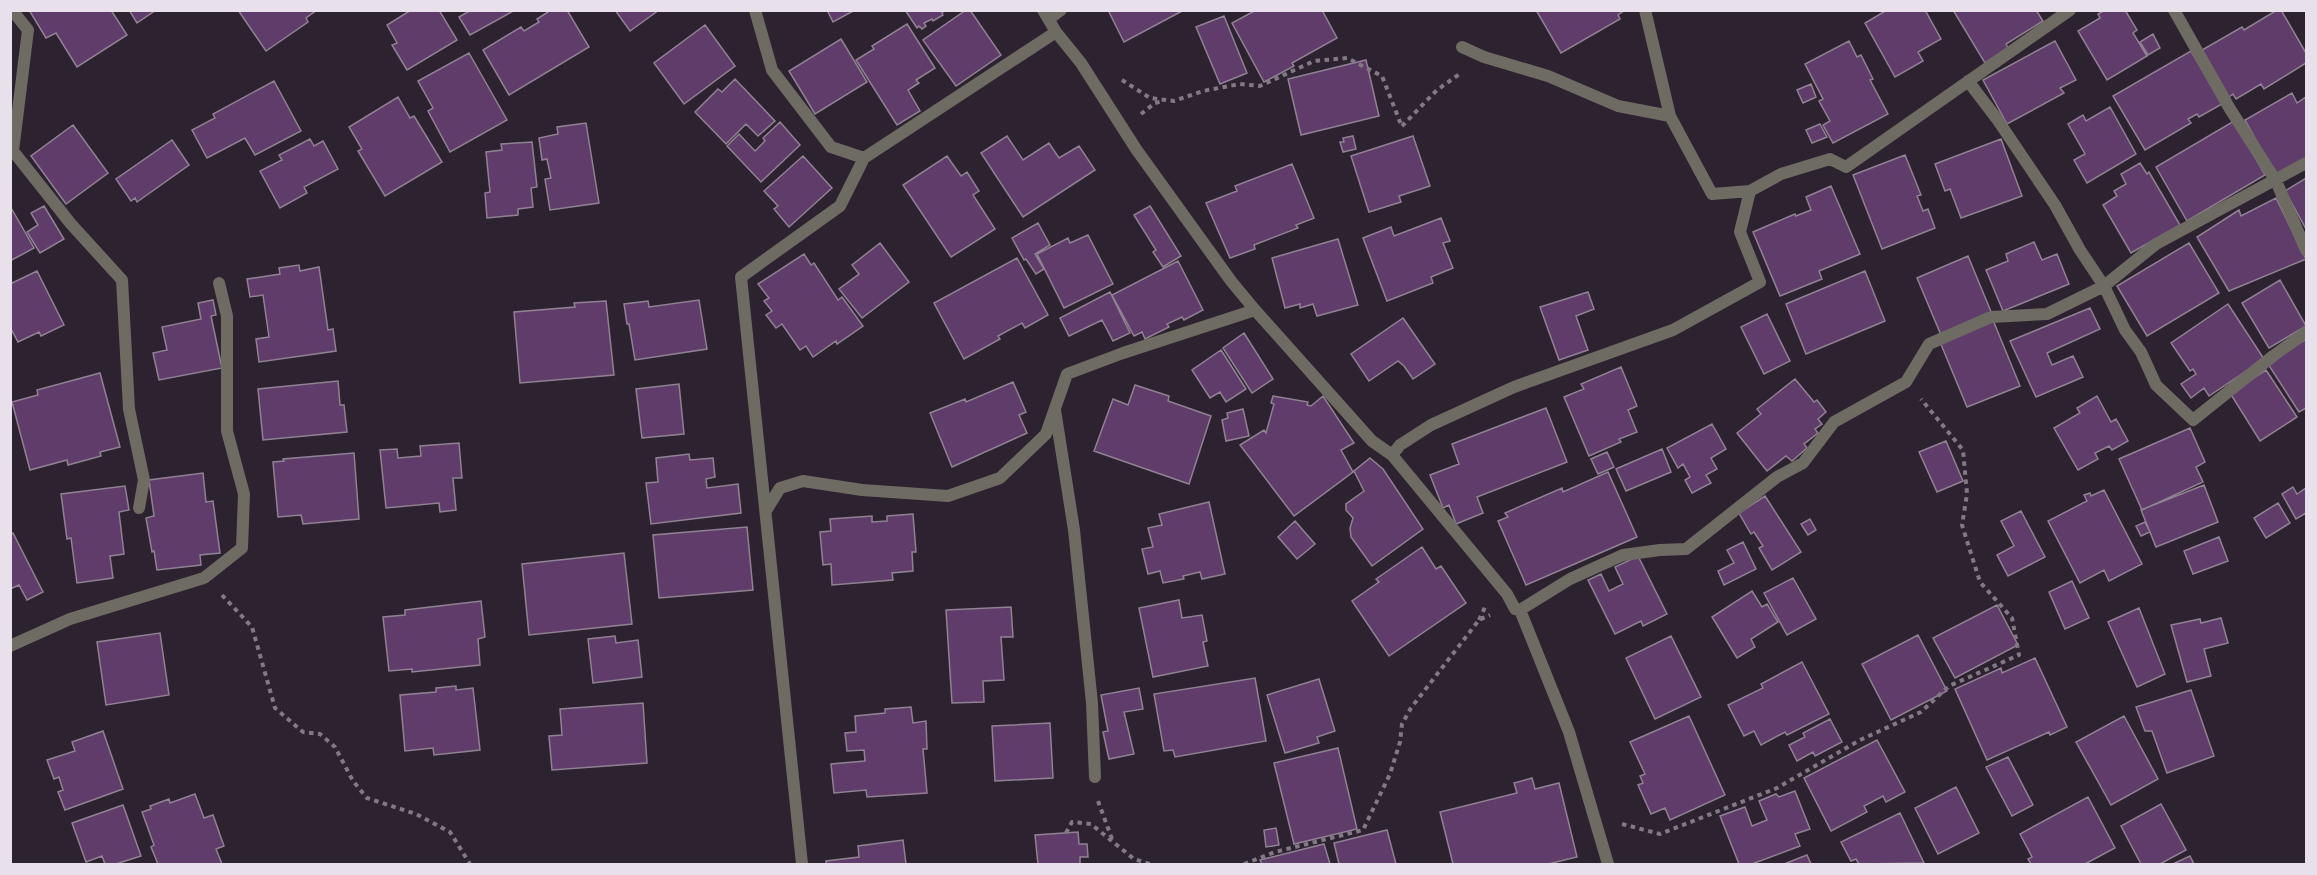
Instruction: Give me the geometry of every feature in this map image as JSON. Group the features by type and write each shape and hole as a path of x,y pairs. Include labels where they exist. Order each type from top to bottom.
{"street":[{"path":"12,10 28,30 13,151 70,224 122,280 129,409 144,480 139,508"},
{"path":"755,10 772,70 831,147 864,158"},
{"path":"1061,10 1046,15 1056,32 1081,63 1136,149 1231,281 1372,441 1392,455 1507,594 1517,610 1569,732 1608,864"},
{"path":"1645,10 1670,116 1712,194 1750,191 1781,174 1830,159 1846,167 2070,10"},
{"path":"2174,10 2230,109 2276,181 2307,250"},
{"path":"802,864 767,509 750,376 741,277 840,206 864,158 1056,32"},
{"path":"1462,47 1484,57 1548,76 1618,106 1670,116"},
{"path":"1968,81 2040,181 2104,286 2125,330 2140,352 2156,385 2193,420 2307,332"},
{"path":"1517,610 1570,579 1623,555 1686,549 1777,477 1803,463 1834,422 1905,382 1929,344 1991,317 2047,314 2104,286 2156,244 2307,163"},
{"path":"1392,455 1400,445 1431,425 1514,387 1672,330 1760,282 1740,232 1750,191"},
{"path":"10,646 70,619 204,578 242,548 244,494 227,431 226,316 219,283"},
{"path":"767,509 780,488 803,481 862,490 948,496 1000,478 1046,434 1067,374 1123,353 1255,310"},
{"path":"1055,409 1077,565 1092,703 1095,777"}],"path":[{"path":"1081,63 1098,66 1150,98 1174,101 1203,91 1240,84 1260,86 1314,61 1347,58 1382,76 1402,127 1437,90 1484,57"},
{"path":"1595,816 1660,834 1777,788 1860,740 1921,712 1949,686 2019,655 2012,618 1980,582 1962,525 1967,494 1963,450 1905,382"},
{"path":"204,578 233,605 252,627 275,708 303,732 320,734 335,747 353,782 367,798 416,814 450,832 470,864"},
{"path":"1244,864 1275,852 1362,831 1390,774 1400,742 1402,724 1411,708 1479,620 1501,610 1517,610"},
{"path":"1095,777 1099,807 1112,840"},
{"path":"1066,833 1072,822 1091,824 1134,859 1150,864"}],"building":[{"path":"29,10 111,10 127,35 77,67 56,33 46,38"},
{"path":"129,10 156,10 137,23"},
{"path":"238,10 317,10 306,18 308,22 266,51"},
{"path":"411,10 439,10 457,40 407,70 392,45 397,43 387,25"},
{"path":"471,10 515,10 470,35 459,17"},
{"path":"551,10 567,10 589,47 509,95 483,50 521,27 524,31 539,22 537,19"},
{"path":"615,10 659,10 630,31"},
{"path":"827,10 855,10 833,22"},
{"path":"905,10 945,10 943,15 924,23 926,26 922,29 919,26 917,28"},
{"path":"966,10 970,10 1001,55 956,86 923,40"},
{"path":"1108,10 1184,10 1124,42"},
{"path":"1256,10 1322,10 1337,38 1292,63 1294,66 1264,82 1232,23"},
{"path":"1536,10 1625,10 1618,15 1620,19 1561,53"},
{"path":"1887,10 1925,10 1941,39 1918,52 1923,61 1895,77 1865,23"},
{"path":"1953,10 2036,10 2043,21 2006,44 2008,48 1985,63"},
{"path":"2105,10 2125,10 2137,30 2133,33 2147,56 2107,80 2078,31 2100,18 2098,14"},
{"path":"2277,10 2281,10 2306,53 2306,63 2264,89 2261,84 2236,99 2233,94 2229,97 2202,50 2242,27 2244,30"},
{"path":"1224,16 1247,73 1220,84 1196,27"},
{"path":"907,24 935,68 916,80 919,83 908,90 920,111 897,125 856,60 874,49 872,46"},
{"path":"705,25 735,66 684,104 654,63"},
{"path":"2153,34 2160,48 2148,55 2140,42"},
{"path":"841,39 867,82 815,114 789,71"},
{"path":"1849,41 1857,57 1861,55 1873,79 1870,80 1888,114 1833,143 1823,125 1830,121 1819,101 1823,99 1805,64"},
{"path":"2055,41 2076,80 2060,88 2064,93 2007,124 1983,80"},
{"path":"2191,51 2222,104 2199,117 2197,114 2188,119 2191,123 2145,150 2113,96"},
{"path":"469,53 507,120 450,152 428,111 433,108 418,81"},
{"path":"1366,60 1379,116 1301,135 1288,79"},
{"path":"735,79 775,121 758,136 746,124 726,144 695,112 718,89 722,92"},
{"path":"274,81 301,131 255,155 245,138 207,158 192,130 215,118 213,114"},
{"path":"1811,84 1816,97 1803,103 1797,90"},
{"path":"2292,93 2297,103 2306,97 2306,158 2276,176 2245,120"},
{"path":"398,97 410,118 414,116 442,162 385,196 358,151 362,149 349,127"},
{"path":"2110,107 2136,154 2087,183 2074,160 2085,154 2068,124 2083,115 2086,121"},
{"path":"2234,121 2265,175 2187,221 2156,167"},
{"path":"780,122 800,145 761,182 727,146 739,134 755,151 765,141 763,138"},
{"path":"586,123 599,203 550,210 545,179 551,178 547,159 542,160 539,138 558,134 557,127"},
{"path":"1820,124 1827,137 1812,143 1806,130"},
{"path":"73,125 108,173 66,204 31,156"},
{"path":"1007,136 1023,160 1049,143 1059,158 1079,146 1095,170 1023,217 981,153"},
{"path":"1353,136 1356,149 1343,152 1340,142 1344,142 1343,138"},
{"path":"1413,136 1430,186 1399,196 1401,202 1369,212 1351,156"},
{"path":"310,139 314,146 323,141 338,169 304,187 307,193 280,208 260,171 282,160 279,155"},
{"path":"2001,139 2022,196 1961,218 1950,189 1945,191 1935,164"},
{"path":"172,140 189,165 137,202 135,198 131,201 116,179"},
{"path":"532,142 537,187 531,188 533,207 518,209 518,215 487,218 485,193 490,192 486,152 502,150 501,144"},
{"path":"1905,155 1921,195 1917,196 1923,211 1928,209 1935,228 1882,249 1853,175"},
{"path":"803,156 832,188 789,227 774,209 778,206 764,191"},
{"path":"947,156 961,176 967,172 979,191 973,195 995,229 951,257 903,185"},
{"path":"2140,163 2147,174 2149,172 2180,225 2131,253 2103,205 2117,196 2114,191 2126,184 2121,174"},
{"path":"1292,164 1314,218 1296,225 1298,228 1254,245 1255,249 1230,258 1206,203 1237,191 1235,186"},
{"path":"2306,178 2306,229 2285,191"},
{"path":"1831,186 1860,254 1819,271 1822,279 1780,296 1753,232 1795,214 1796,216 1811,210 1806,197"},
{"path":"2276,198 2306,259 2229,291 2197,237 2239,210 2241,216"},
{"path":"10,206 34,248 10,261"},
{"path":"44,206 64,239 40,253 27,232 38,225 31,213"},
{"path":"1150,206 1181,256 1163,267 1153,252 1156,250 1134,215"},
{"path":"1441,218 1450,241 1443,243 1453,268 1431,277 1433,283 1387,301 1363,238 1391,227 1394,236"},
{"path":"1038,223 1050,245 1035,254 1044,269 1036,274 1026,259 1024,260 1012,238"},
{"path":"1088,235 1113,284 1064,308 1037,254 1068,238 1070,243"},
{"path":"1338,239 1358,305 1317,316 1313,304 1300,308 1300,304 1285,308 1272,258"},
{"path":"2034,242 2042,260 2057,254 2069,284 2003,311 1986,270 2008,261 2006,254"},
{"path":"880,243 909,282 862,318 839,289 859,274 852,265"},
{"path":"2189,243 2219,293 2147,336 2117,286"},
{"path":"804,254 811,265 814,263 838,300 842,297 863,326 813,357 806,346 800,350 782,324 776,328 766,315 772,311 764,301 769,298 758,284"},
{"path":"1968,256 1992,314 1941,335 1917,278"},
{"path":"1017,258 1048,315 1025,328 1022,323 998,336 1000,339 964,359 934,303"},
{"path":"1178,261 1203,310 1184,320 1182,317 1167,324 1169,327 1145,339 1142,332 1134,336 1112,295"},
{"path":"299,265 300,271 319,267 328,330 333,329 336,351 259,362 256,339 269,337 263,295 250,297 247,279 280,274 279,268"},
{"path":"37,271 64,325 41,336 39,332 18,342 10,327 10,284"},
{"path":"1865,271 1885,321 1806,354 1786,304"},
{"path":"2280,280 2306,326 2269,348 2242,303"},
{"path":"1110,292 1130,333 1113,341 1102,320 1069,336 1060,318"},
{"path":"1588,292 1594,309 1576,316 1588,350 1559,360 1540,307"},
{"path":"213,300 216,315 211,316 222,368 159,380 153,353 167,350 162,327 201,319 198,303"},
{"path":"699,300 707,349 635,360 624,304 648,301 649,307"},
{"path":"606,301 614,375 520,383 514,312 575,307 574,303"},
{"path":"2228,304 2264,359 2209,396 2204,388 2191,398 2181,384 2196,374 2193,369 2190,371 2171,343"},
{"path":"2090,308 2100,329 2047,353 2052,365 2073,356 2083,377 2036,397 2010,341"},
{"path":"1767,314 1790,361 1764,374 1741,327"},
{"path":"1403,318 1435,364 1413,379 1398,361 1369,381 1351,354"},
{"path":"1993,320 2020,386 1967,407 1940,342"},
{"path":"1244,333 1273,379 1252,393 1223,348"},
{"path":"2306,339 2306,408 2299,412 2268,364"},
{"path":"1221,350 1246,389 1226,402 1220,392 1210,398 1192,370"},
{"path":"1621,367 1637,406 1628,410 1637,432 1589,456 1564,397 1584,389 1581,384"},
{"path":"2266,370 2297,417 2260,441 2230,393"},
{"path":"100,373 120,447 100,452 101,456 68,465 67,460 30,470 12,402 38,395 37,390"},
{"path":"1795,379 1814,402 1817,400 1826,412 1818,419 1822,424 1815,429 1818,433 1804,444 1807,448 1792,461 1786,456 1767,471 1737,433 1761,414 1757,409"},
{"path":"338,381 340,405 344,405 347,432 263,440 258,389"},
{"path":"1013,382 1026,412 1019,415 1027,433 952,467 930,413 965,399 966,402"},
{"path":"679,384 684,434 642,438 636,389"},
{"path":"1135,385 1169,396 1168,401 1211,416 1189,484 1094,451 1113,399 1128,405"},
{"path":"1273,396 1308,402 1307,405 1311,406 1323,396 1354,443 1341,450 1353,472 1294,516 1240,445 1264,430 1266,433 1274,404 1271,403"},
{"path":"2097,396 2111,422 2116,419 2128,441 2112,450 2109,446 2095,453 2098,459 2078,470 2054,428 2080,413 2077,408"},
{"path":"1546,408 1567,462 1477,497 1483,513 1456,524 1449,505 1443,508 1430,475 1459,464 1452,444"},
{"path":"1243,409 1249,436 1226,441 1222,420 1228,418 1227,413"},
{"path":"1712,424 1726,449 1711,458 1717,469 1706,475 1711,483 1692,493 1685,480 1690,477 1683,464 1678,468 1667,448"},
{"path":"2190,428 2205,462 2196,467 2203,482 2142,510 2119,459"},
{"path":"1946,441 1963,481 1937,492 1919,452"},
{"path":"459,443 462,478 453,478 456,510 440,512 439,503 386,508 380,450 397,449 398,458 421,456 420,446"},
{"path":"1662,449 1671,472 1626,491 1616,469"},
{"path":"1607,452 1614,467 1598,474 1591,459"},
{"path":"354,453 359,519 303,524 301,515 278,517 273,462 284,461 283,459"},
{"path":"689,454 690,460 713,458 715,477 706,479 707,488 738,484 741,513 651,524 646,483 658,482 656,458"},
{"path":"1370,458 1383,469 1423,529 1372,566 1351,537 1350,528 1353,518 1346,510 1346,504 1364,491 1354,471"},
{"path":"1608,472 1637,537 1526,585 1498,521 1508,517 1505,513 1562,488 1563,492"},
{"path":"203,473 206,502 213,501 220,553 200,555 201,565 157,570 146,518 154,516 149,480"},
{"path":"2204,485 2218,522 2156,547 2141,510"},
{"path":"125,486 129,510 119,512 124,554 110,556 113,578 77,583 71,538 67,539 61,494"},
{"path":"2293,487 2297,494 2306,488 2306,513 2296,519 2282,494"},
{"path":"2104,490 2142,564 2109,581 2104,570 2080,583 2048,521 2087,501 2084,495 2090,493 2091,496"},
{"path":"1765,496 1801,552 1772,570 1759,548 1763,546 1754,532 1751,534 1739,513"},
{"path":"1209,502 1225,574 1202,579 1200,572 1183,576 1184,579 1163,583 1160,571 1148,574 1142,549 1153,547 1148,528 1162,525 1159,514"},
{"path":"2278,503 2290,523 2266,538 2254,518"},
{"path":"2021,511 2045,557 2008,576 1997,555 2014,546 2001,521"},
{"path":"913,514 916,552 912,552 913,571 892,573 893,580 832,585 831,564 823,565 820,532 831,531 830,519 872,516 872,522 887,521 887,516"},
{"path":"1810,519 1816,530 1808,535 1801,524"},
{"path":"1295,521 1315,544 1297,559 1278,537"},
{"path":"2145,522 2150,532 2141,536 2136,526"},
{"path":"747,527 753,590 659,598 653,535"},
{"path":"13,533 43,592 27,600 19,585 10,589 10,535"},
{"path":"2219,537 2228,561 2193,574 2184,551"},
{"path":"1743,542 1756,569 1724,585 1718,571 1734,563 1727,550"},
{"path":"1422,547 1436,569 1441,566 1466,603 1389,656 1352,601 1379,582 1376,579"},
{"path":"624,553 632,624 529,635 522,564"},
{"path":"1638,556 1667,614 1643,626 1641,621 1615,634 1588,580 1601,574 1609,591 1623,584 1615,567"},
{"path":"1793,578 1816,619 1787,635 1764,593"},
{"path":"2072,581 2089,618 2065,629 2049,592"},
{"path":"1752,591 1762,607 1767,604 1778,622 1751,639 1755,647 1737,658 1712,617"},
{"path":"1179,600 1182,618 1202,615 1207,641 1203,642 1208,666 1153,677 1139,608"},
{"path":"481,601 485,637 478,639 480,665 412,672 412,669 389,671 383,617 405,615 405,610"},
{"path":"1997,605 2018,645 1955,678 1933,638"},
{"path":"1011,607 1013,637 1001,637 1004,680 983,681 984,702 952,703 946,610"},
{"path":"2139,608 2165,674 2137,687 2108,622"},
{"path":"2221,618 2228,643 2204,649 2211,676 2187,682 2171,625 2200,619 2201,623"},
{"path":"160,633 169,695 106,705 97,642"},
{"path":"1918,635 1947,691 1891,720 1862,664"},
{"path":"615,636 616,643 638,640 642,677 593,683 588,639"},
{"path":"1671,636 1701,697 1655,719 1626,658"},
{"path":"2035,658 2067,727 2050,735 2049,732 1987,760 1955,689 2001,668 2002,673"},
{"path":"1802,662 1829,714 1787,735 1785,732 1761,745 1754,731 1744,736 1728,705 1763,688 1761,684"},
{"path":"1255,678 1266,741 1175,757 1173,750 1164,751 1154,694"},
{"path":"1319,679 1335,731 1317,737 1319,743 1285,753 1267,695"},
{"path":"456,686 456,690 473,688 480,750 434,755 433,748 405,751 400,695 436,692 436,688"},
{"path":"1139,688 1143,709 1124,712 1134,754 1109,759 1103,732 1108,731 1101,695"},
{"path":"2191,690 2214,756 2167,773 2152,731 2145,731 2136,707"},
{"path":"643,703 647,763 552,770 549,736 562,735 560,709"},
{"path":"911,707 913,723 926,721 927,749 923,749 927,793 867,797 866,790 834,793 831,764 865,761 864,750 847,751 845,733 856,732 855,716 885,713 885,709"},
{"path":"1689,716 1725,795 1670,820 1665,808 1651,814 1638,785 1643,783 1640,776 1645,774 1630,742"},
{"path":"2124,716 2158,779 2111,805 2076,742"},
{"path":"1830,719 1842,742 1815,756 1813,752 1797,761 1789,745 1805,737 1803,733"},
{"path":"1050,723 1053,778 995,781 992,726"},
{"path":"103,731 123,789 65,810 58,792 63,790 59,777 54,779 47,760 75,751 72,742"},
{"path":"1877,740 1905,792 1886,802 1883,796 1864,806 1867,812 1831,831 1804,778"},
{"path":"1338,748 1357,829 1294,844 1274,763"},
{"path":"2008,757 2033,805 2012,816 1986,767"},
{"path":"1532,778 1535,789 1559,783 1577,857 1548,864 1453,864 1440,812 1517,793 1514,783"},
{"path":"1956,787 1979,833 1938,854 1915,808"},
{"path":"1795,791 1810,829 1795,834 1800,846 1752,864 1739,864 1720,816 1745,807 1752,826 1767,820 1759,801 1776,794 1779,797"},
{"path":"195,794 204,818 213,815 224,846 216,849 222,864 158,864 142,812 151,809 150,806 169,799 170,803"},
{"path":"2088,797 2115,848 2085,864 2031,864 2028,859 2032,857 2020,834"},
{"path":"2161,804 2186,850 2160,864 2141,864 2121,826"},
{"path":"123,805 141,856 116,864 105,864 102,856 86,862 72,823"},
{"path":"1900,813 1924,863 1859,864 1856,859 1851,861 1841,842"},
{"path":"1276,828 1279,845 1266,847 1264,830"},
{"path":"1387,830 1396,864 1339,864 1334,843"},
{"path":"1078,832 1079,844 1087,844 1088,857 1080,857 1080,864 1038,864 1035,835"},
{"path":"903,840 906,864 826,864 826,861 859,857 858,846"},
{"path":"1324,844 1330,864 1262,864 1260,860"},
{"path":"1807,855 1811,864 1784,864"},
{"path":"2190,856 2194,864 2173,864"}]}
